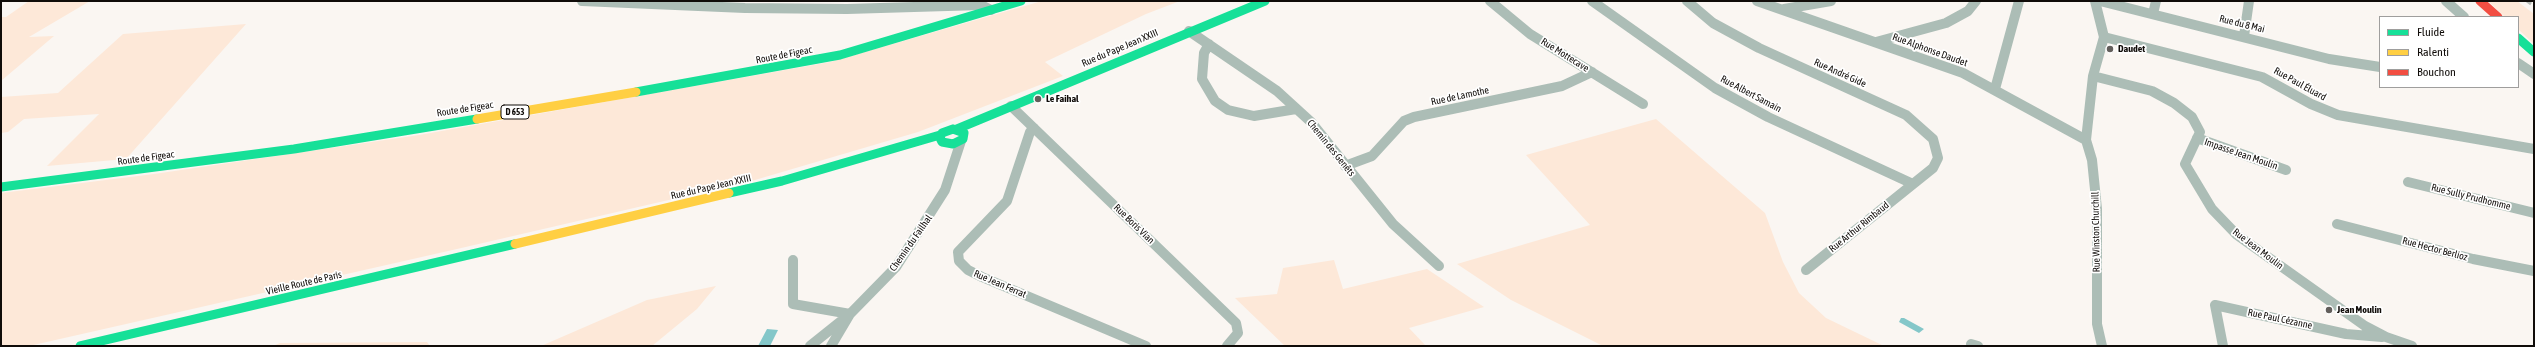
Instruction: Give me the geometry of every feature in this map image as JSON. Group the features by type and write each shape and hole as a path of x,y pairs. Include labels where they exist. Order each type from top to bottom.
{"street":[{"path":"582,1 642,5 768,9 847,9 981,5 991,10"},
{"name":"Route de Figeac","path":"1,187 135,171 294,149 716,79 840,55 1021,1"},
{"name":"Rue du Pape Jean XXIII","path":"534,240 782,181 892,149 944,141 949,130 957,129 1189,31 1266,1"},
{"name":"Rue Mottecave","path":"1490,1 1530,34 1643,104"},
{"name":"Rue Albert Samain","path":"1592,1 1715,88 1768,117 1913,184"},
{"name":"Rue André Gide","path":"1687,1 1712,23 1758,48 1906,114 1933,139 1938,158 1933,168 1913,184"},
{"name":"Rue Alphonse Daudet","path":"1757,1 1963,73 1995,89 2086,140"},
{"path":"1782,10 1832,1"},
{"path":"1876,42 1946,23 1968,11 1976,1"},
{"path":"1995,89 2019,1"},
{"name":"Rue Winston Churchill","path":"2095,1 2104,37 2093,76 2086,140 2092,160 2098,209 2097,324 2102,346"},
{"name":"Rue du 8 Mai","path":"2100,1 2244,36 2329,59 2379,67"},
{"path":"2153,14 2156,1"},
{"path":"2244,36 2249,1"},
{"path":"2446,1 2463,16"},
{"path":"2480,1 2497,16"},
{"name":"Chemin des Genêts","path":"1189,31 1277,91 1311,122 1392,224 1439,266"},
{"name":"Rue Paul Éluard","path":"2104,37 2262,77 2311,104 2338,115 2534,149"},
{"path":"2519,39 2534,52"},
{"path":"1209,44 1204,53 1202,78 1215,101 1239,114 1254,116 1296,109"},
{"path":"2519,63 2534,74"},
{"name":"Rue de Lamothe","path":"1345,166 1372,156 1404,121 1414,117 1562,86 1592,72"},
{"name":"Rue Jean Moulin","path":"2093,76 2152,91 2174,102 2192,117 2200,132 2185,164 2212,209 2238,235 2365,326 2386,337"},
{"name":"Rue Boris Vian","path":"1011,106 1236,323 1238,333 1227,346"},
{"name":"Rue du Pape Jean XXIII","path":"963,138 985,117"},
{"name":"Rue Jean Ferrat","path":"1034,128 1030,132 1007,201 958,252 959,261 968,270 982,277 1146,346"},
{"path":"956,157 944,141 963,138 957,129"},
{"name":"Chemin du Failhal","path":"810,346 850,314 896,267 926,224 945,190 963,138"},
{"name":"Impasse Jean Moulin","path":"2196,138 2286,170"},
{"name":"Rue Sully Prudhomme","path":"2408,182 2534,213"},
{"name":"Rue Arthur Rimbaud","path":"1806,270 1913,184"},
{"name":"Rue Hector Berlioz","path":"2337,224 2473,259 2534,271"},
{"name":"Vieille Route de Paris","path":"80,346 534,240"},
{"path":"793,260 793,304 850,314 831,346"},
{"name":"Rue Paul Cézanne","path":"2223,346 2215,305 2346,334 2386,337"},
{"path":"2386,337 2412,346"}],"shaded area":[{"path":"29,1 90,1 29,37 54,36 1,81 1,17 6,17"},
{"path":"1042,1 1180,1 1146,14 1045,62 1063,76 918,132 755,180 29,346 1,346 1,193 154,174 419,135 830,62"},
{"path":"2488,1 2517,1 2534,14 2534,44 2519,30 2519,16 2504,16"},
{"path":"246,24 126,159 47,166 99,114 24,119 8,132 1,133 1,97 58,93 123,34"},
{"path":"1656,119 1765,213 1783,262 1799,293 1826,318 1884,346 1598,346 1601,345 1511,300 1457,264 1590,225 1526,155"},
{"path":"1334,260 1343,289 1427,269 1484,307 1409,328 1426,346 1285,346 1235,298 1277,294 1283,268"},
{"path":"716,286 697,309 652,346 541,346 647,300"},
{"path":"427,342 430,346 273,346 280,343"}],"water":[{"path":"1901,318 1904,318 1924,329 1919,333 1899,322"},
{"path":"767,329 778,330 770,346 758,346"}],"railway":[{"path":"2527,1 2534,6"}],"traffic: fast":[{"path":"636,92 840,55 1021,1"},
{"path":"957,129 1265,1"},
{"path":"2519,39 2534,52"},
{"path":"1,187 294,149 477,119"},
{"path":"953,129 964,133 963,139 953,144 942,142 940,138 942,133 953,129"},
{"path":"729,193 782,181 940,135"},
{"path":"80,346 515,244"}],"traffic: slow":[{"path":"477,119 636,92"},
{"path":"515,244 729,193"}],"traffic: jam":[{"path":"2480,1 2497,16"}],"place":[{"name":"Daudet","path":"2110,49"},
{"name":"Le Faihal","path":"1038,99"},
{"name":"Jean Moulin","path":"2329,310"}]}
